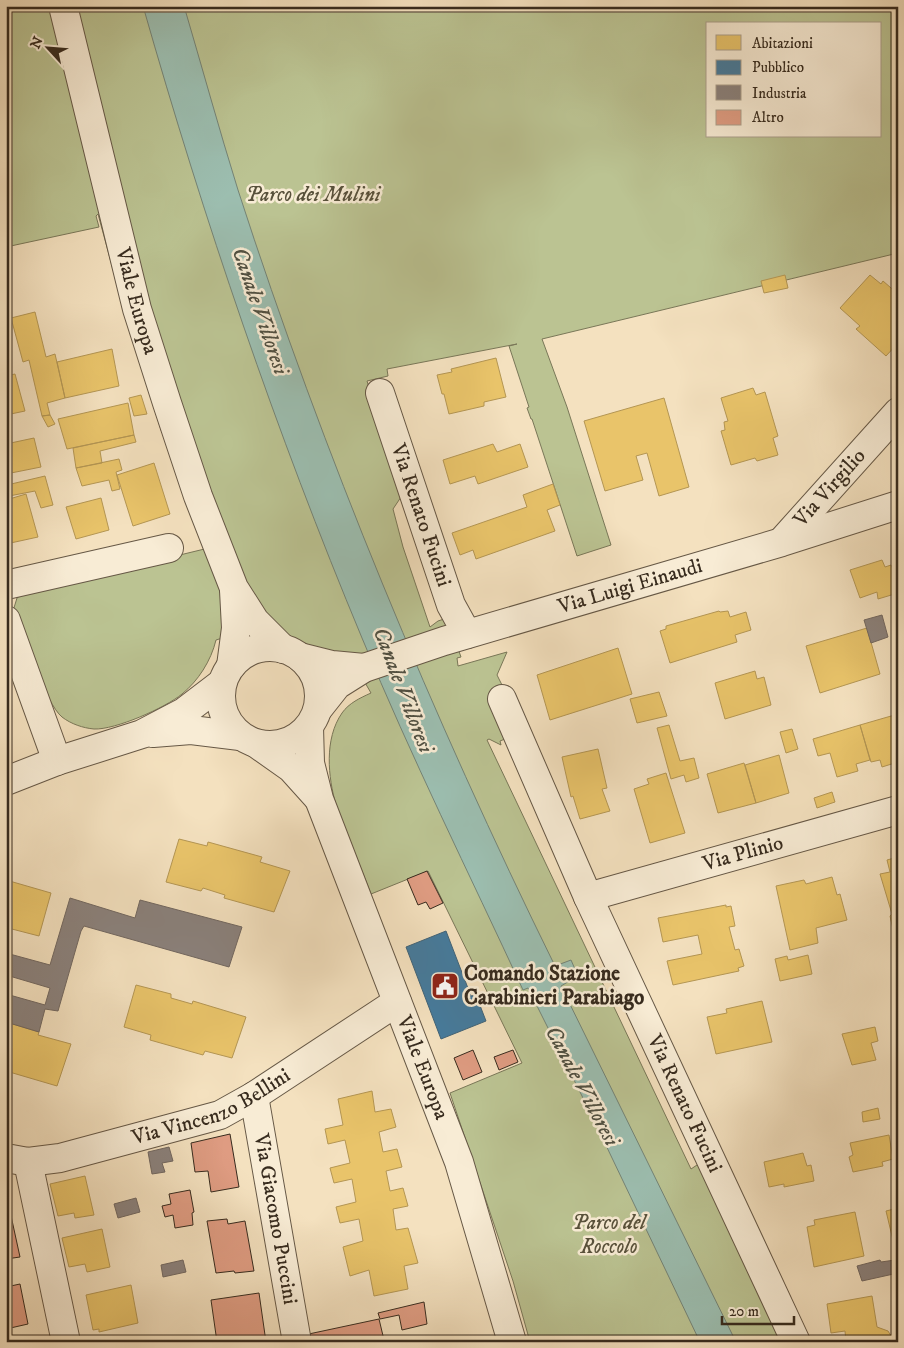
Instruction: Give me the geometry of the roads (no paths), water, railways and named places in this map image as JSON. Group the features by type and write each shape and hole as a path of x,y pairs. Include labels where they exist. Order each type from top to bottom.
{"street":[{"name":"Viale Europa","path":"63,6 137,309 166,403 195,487 234,588 256,621 313,672 319,691 313,718 310,763 318,799 459,1162 512,1342"},
{"name":"Via Renato Fucini","path":"380,393 449,598 456,638"},
{"name":"Via Virgilio","path":"782,542 898,412"},
{"path":"898,418 898,437"},
{"name":"Via Luigi Einaudi","path":"313,718 338,685 364,668 456,638 782,542 898,505"},
{"path":"6,584 169,548"},
{"name":"Viale Europa","path":"234,588 236,628 221,702 227,721 249,740 290,768 318,799"},
{"path":"6,620 57,761"},
{"path":"6,781 57,761 142,734 184,712 227,675 246,653 264,648 292,653"},
{"name":"Via Luigi Einaudi","path":"292,653 332,666 364,668"},
{"name":"Via Renato Fucini","path":"502,699 588,897 796,1342"},
{"path":"142,734 191,730 277,745 295,739 313,718"},
{"name":"Via Plinio","path":"588,897 898,810"},
{"name":"Via Vincenzo Bellini","path":"17,1160 60,1158 220,1115 254,1096 397,1002"},
{"name":"Via Giacomo Puccini","path":"254,1096 297,1342"},
{"path":"17,1160 66,1342"}],"water":[{"name":"Canale Villoresi","path":"143,6 184,6 238,190 271,289 344,487 423,681 555,966 571,960 578,976 561,986 736,1342 700,1342 591,1114 528,988 523,990 400,727 330,560 271,404 216,246"}],"place":[{"name":"Comando Stazione Carabinieri Parabiago","path":"445,986"}],"park label":[{"name":"Parco dei Mulini","path":"313,195"},
{"name":"Parco del Roccolo","path":"609,1235"}]}
